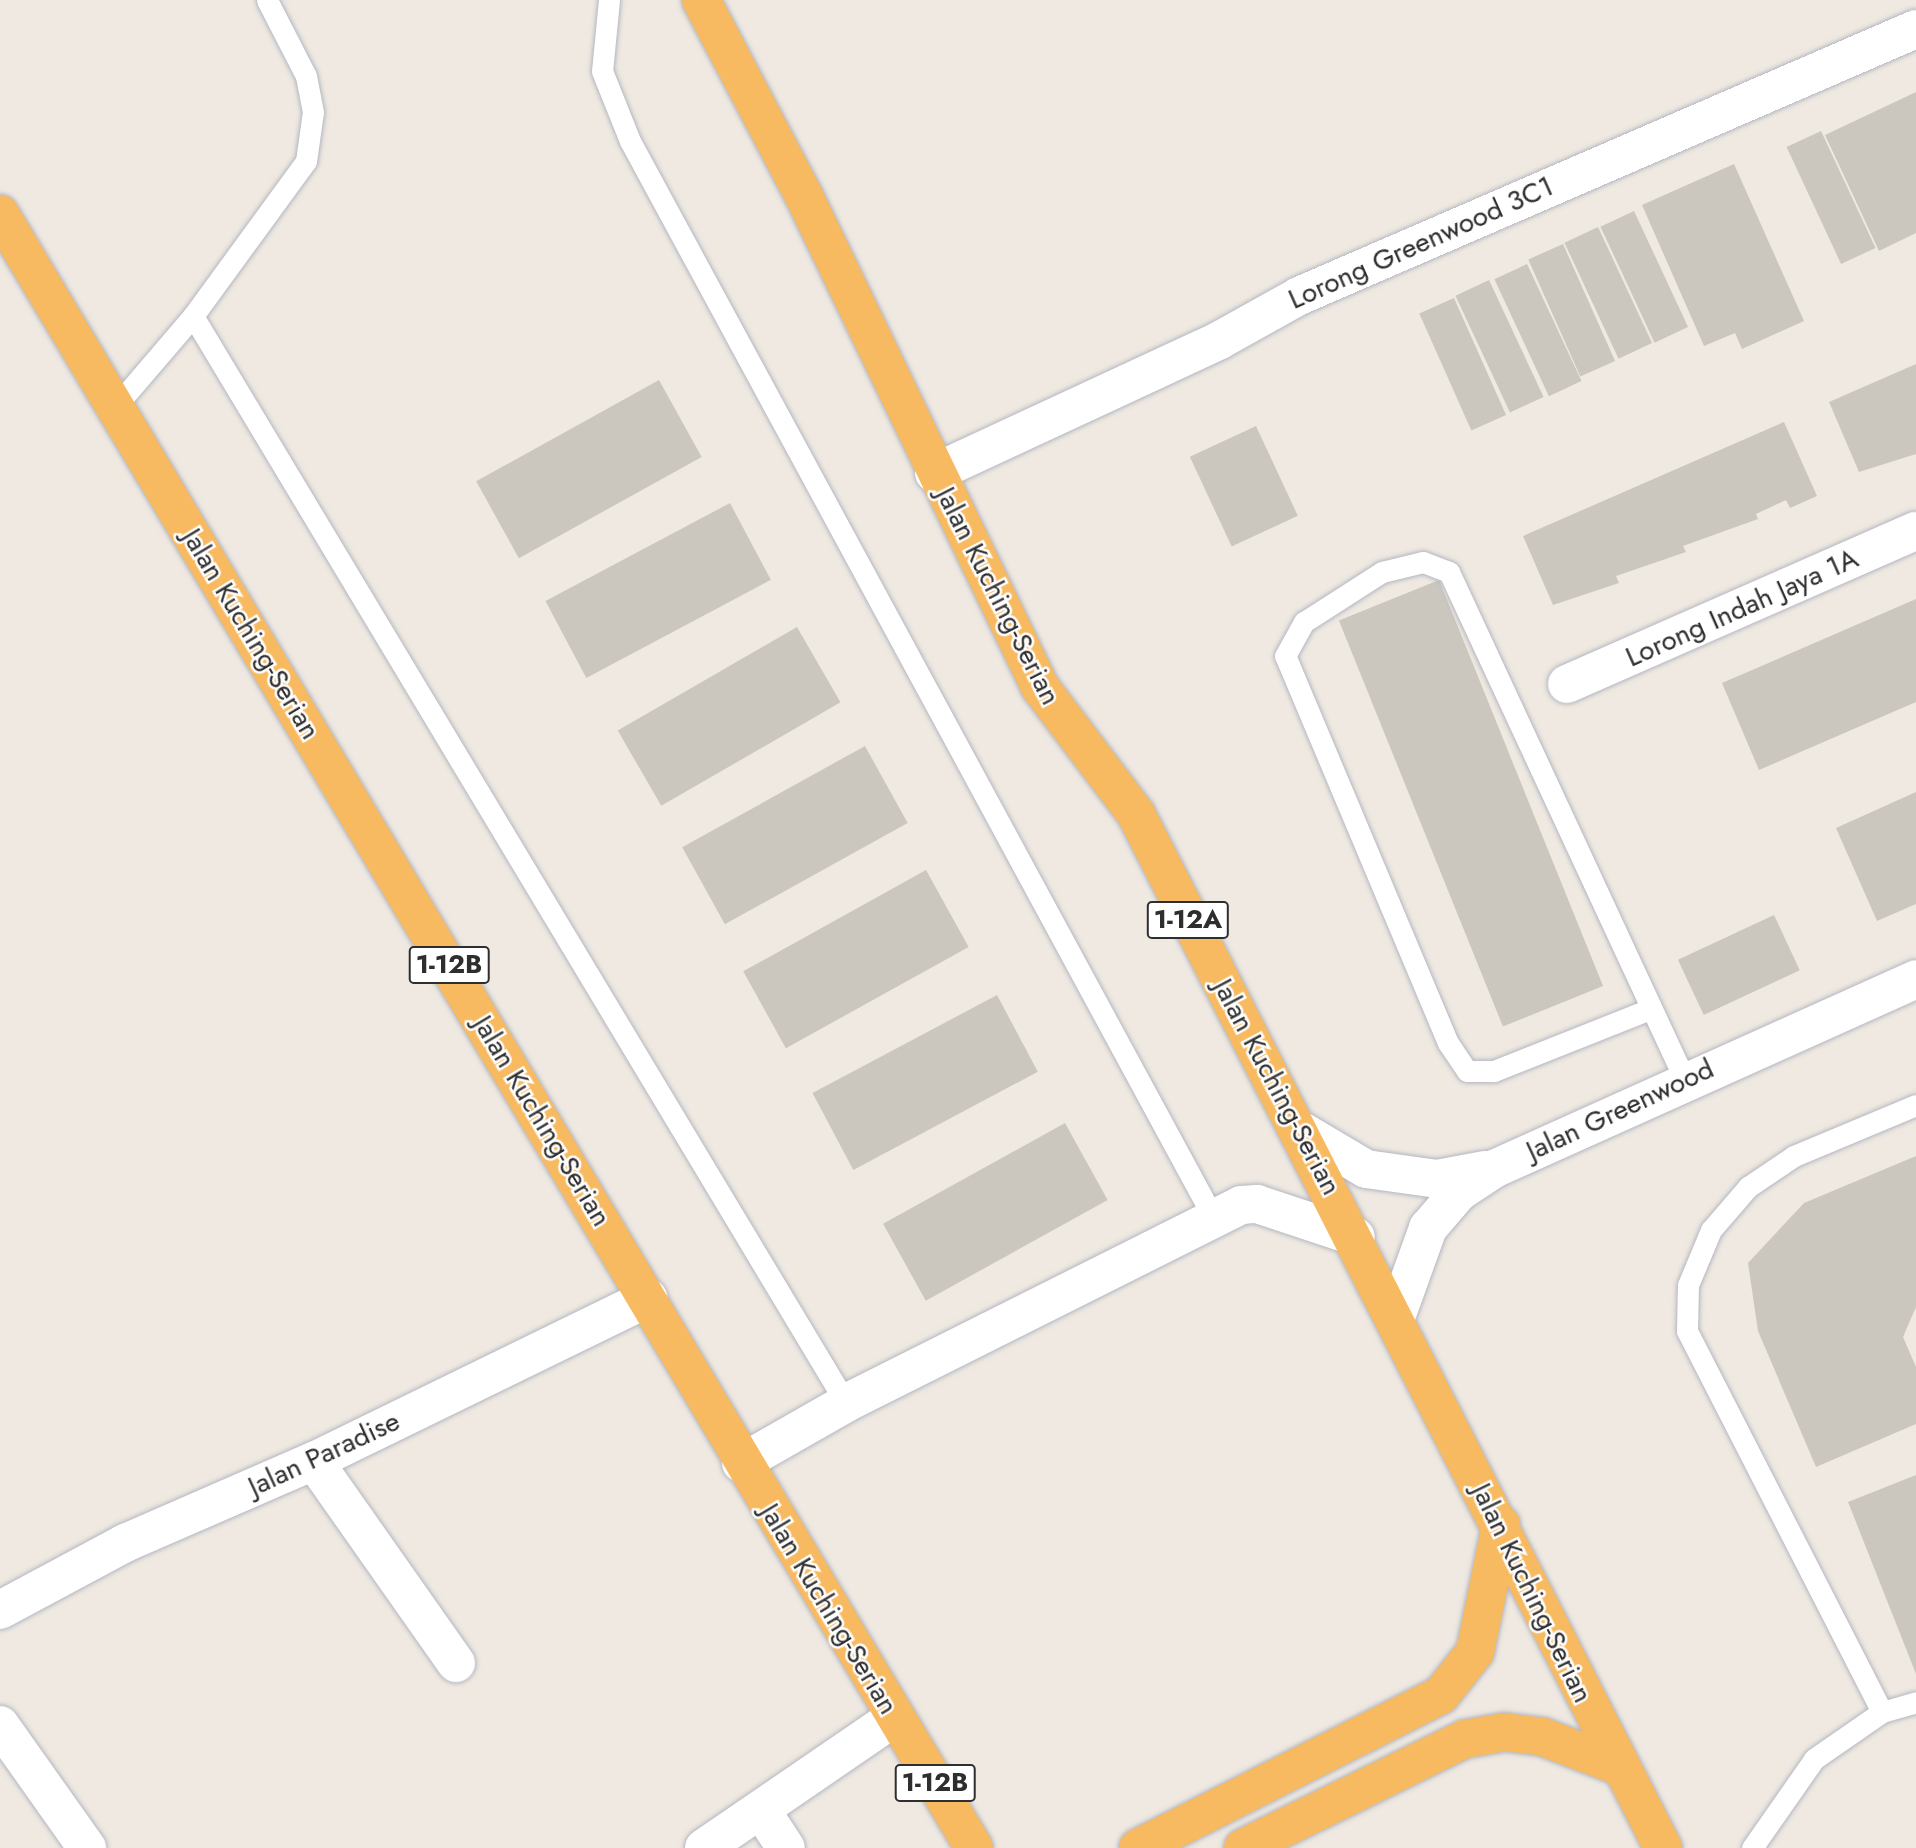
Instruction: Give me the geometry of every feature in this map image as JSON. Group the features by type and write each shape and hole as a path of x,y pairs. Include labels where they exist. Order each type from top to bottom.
{"highway":[{"name":"Jalan Kuching-Serian","path":"701,0 803,194 934,473 1040,687 1136,814 1356,1237 1501,1525 1616,1765 1663,1848"},
{"name":"Jalan Kuching-Serian","path":"0,214 648,1298 741,1464 974,1848"},
{"path":"1138,1848 1441,1695 1475,1652 1501,1525"},
{"path":"1243,1848 1465,1739 1504,1732 1543,1737 1616,1765"}],"street":[{"name":"Lorong Greenwood 3C1","path":"934,473 1220,340 1299,296 1916,29"},
{"name":"Lorong Indah Jaya 1A","path":"1567,684 1916,531"},
{"name":"Jalan Greenwood","path":"1396,1317 1428,1228 1460,1192 1494,1169 1684,1078 1916,979"},
{"path":"1302,1132 1366,1169 1437,1179 1494,1169"},
{"path":"741,1464 846,1403 1214,1219 1256,1204 1356,1237"},
{"name":"Jalan Paradise","path":"0,1610 125,1543 314,1461 648,1298"},
{"path":"314,1461 456,1663"},
{"path":"705,1848 895,1717"},
{"path":"0,1726 87,1848"},
{"path":"761,1810 786,1848"}],"lane":[{"path":"115,407 193,316 306,161 313,112 306,76 267,0"},
{"path":"609,0 602,71 630,141 1214,1219"},
{"path":"193,316 846,1403"},
{"path":"1650,1009 1494,1070 1467,1072 1448,1043 1285,656 1304,622 1381,572 1423,562 1449,572 1684,1078"},
{"path":"1882,1712 1687,1331 1688,1285 1711,1230 1748,1187 1794,1156 1916,1105"},
{"path":"1752,1848 1814,1759 1882,1712 1916,1702"}],"building":[{"path":"1916,92 1916,233 1879,251 1825,135"},
{"path":"1821,131 1876,248 1841,264 1787,147"},
{"path":"1734,164 1804,321 1742,349 1735,333 1704,346 1642,205"},
{"path":"1634,211 1688,327 1655,343 1600,227"},
{"path":"1598,227 1652,343 1619,359 1564,243"},
{"path":"1563,244 1615,361 1580,376 1528,259"},
{"path":"1527,264 1582,381 1549,396 1494,279"},
{"path":"1489,280 1544,397 1510,413 1455,296"},
{"path":"1454,298 1506,415 1471,430 1419,313"},
{"path":"1916,364 1916,454 1859,472 1829,402"},
{"path":"659,380 702,457 519,558 476,481"},
{"path":"1784,422 1817,496 1790,508 1786,500 1756,514 1758,519 1683,546 1686,552 1616,576 1619,583 1553,605 1523,536"},
{"path":"1256,426 1298,516 1232,547 1190,457"},
{"path":"730,503 771,580 586,678 545,601"},
{"path":"1439,580 1603,986 1503,1027 1339,620"},
{"path":"1916,599 1916,702 1759,770 1722,683"},
{"path":"797,627 840,702 661,806 618,730"},
{"path":"865,746 908,823 725,924 682,847"},
{"path":"1916,792 1916,904 1877,921 1836,828"},
{"path":"926,870 969,947 786,1048 743,971"},
{"path":"1774,915 1800,970 1704,1015 1678,960"},
{"path":"997,995 1038,1072 853,1170 812,1093"},
{"path":"1065,1123 1108,1200 926,1301 883,1224"},
{"path":"1916,1156 1916,1307 1903,1337 1916,1367 1916,1424 1816,1467 1758,1331 1748,1263 1804,1203"},
{"path":"1916,1475 1916,1674 1848,1502"}]}
